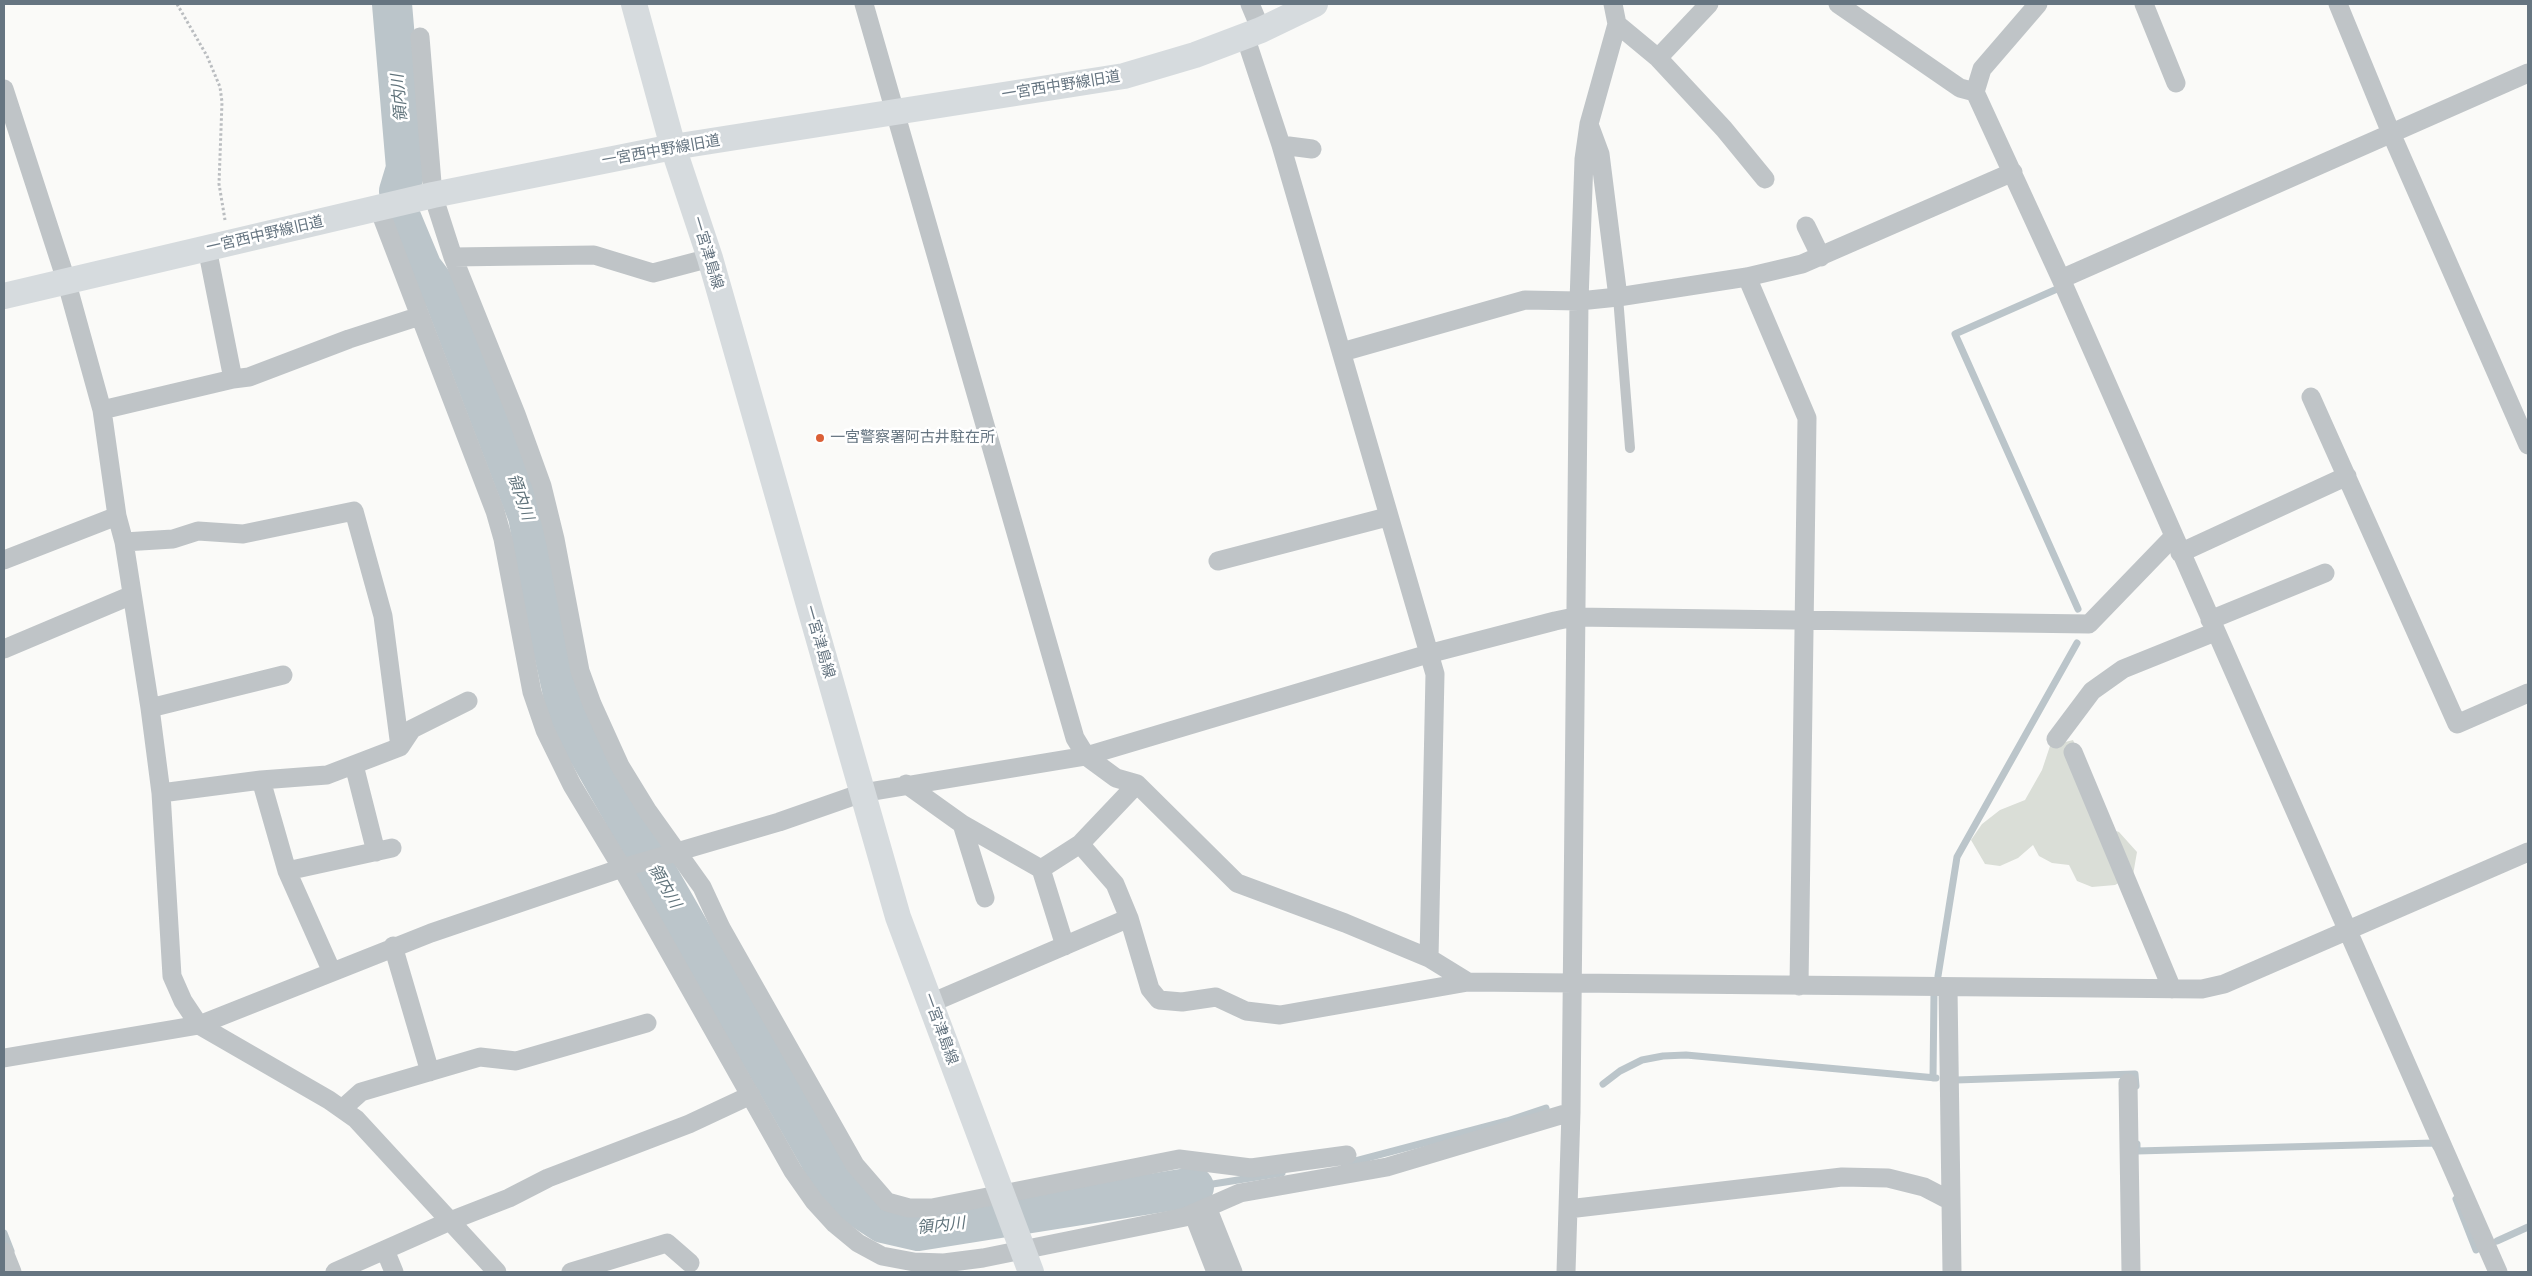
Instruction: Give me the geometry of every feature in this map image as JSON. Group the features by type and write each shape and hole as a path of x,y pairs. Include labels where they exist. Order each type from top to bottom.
{"street":[{"name":"一宮津島線","path":"634,4 673,147 710,258 898,917 1026,1261"},
{"path":"864,4 1075,738 1086,756 1116,778 1137,784 1237,883 1345,923 1429,958 1468,982"},
{"path":"1250,4 1253,33 1281,145 1342,352 1387,517 1435,674 1429,958"},
{"name":"一宮西中野線旧道","path":"4,296 433,195 673,147 1124,76 1195,55 1253,33 1315,4"},
{"path":"1566,1272 1570,1112 1578,301 1584,160 1589,124 1617,24 1613,4"},
{"path":"1658,58 1708,4"},
{"path":"1838,4 1960,88 1975,92"},
{"path":"2038,4 1982,69 1975,92 2061,279 2176,545 2498,1272 2481,1272"},
{"path":"2144,4 2176,83"},
{"path":"2338,4 2391,132 2528,445"},
{"path":"1617,24 1658,58 1724,128 1765,179"},
{"path":"420,37 433,195 453,257 516,414 542,486 556,539 580,670 592,704 620,766 647,810 702,886 721,928 856,1165 887,1202 909,1208 932,1208 1179,1159 1252,1168 1347,1155"},
{"path":"2061,279 2528,73"},
{"path":"4,89 66,280 102,410 117,516 124,542 150,708 161,793 172,976 183,1001 199,1025 356,1119 497,1272"},
{"path":"1589,124 1600,154 1618,297"},
{"path":"1281,145 1312,149"},
{"path":"1342,352 1525,300 1578,301 1618,297 1747,277 1802,264 2013,172"},
{"path":"379,209 495,511 503,539 532,692 545,730 572,785 622,868 793,1171 814,1201 835,1224 858,1243 882,1256 914,1262 1026,1261 1185,1217 1240,1193 1387,1167 1570,1112"},
{"path":"1806,226 1821,257"},
{"path":"217,246 233,379"},
{"path":"453,257 594,255 653,273 710,258"},
{"path":"1747,277 1807,418 1799,986"},
{"path":"102,410 233,379 249,377 349,339 420,316"},
{"path":"2311,397 2457,724 2528,693"},
{"path":"4,1058 199,1025 393,946 622,868 779,822 862,793 906,784 1086,756 1428,654 1555,620 1574,618 2090,624 2176,545 2346,476"},
{"path":"124,542 173,539 198,531 243,534 354,511 383,616 400,747"},
{"path":"4,560 117,516"},
{"path":"1218,561 1387,517"},
{"path":"2056,740 2092,691 2123,669 2325,573"},
{"path":"4,649 132,595"},
{"path":"150,708 283,676"},
{"path":"161,793 261,780 327,775 400,747 412,729 468,701"},
{"path":"2074,752 2172,989"},
{"path":"287,872 384,850 354,765"},
{"path":"261,780 287,872 332,972"},
{"path":"906,784 962,824 1040,869 1065,946"},
{"path":"1040,869 1080,844 1137,784"},
{"path":"962,824 985,898"},
{"path":"1080,844 1115,884 1130,918 1150,989 1159,1000 1182,1002 1216,996 1246,1011 1280,1015 1468,982 2202,989 2224,984 2528,852"},
{"path":"931,1003 1130,918"},
{"path":"393,946 430,1072"},
{"path":"1948,988 1952,1272"},
{"path":"342,1109 361,1092 480,1057 516,1061 647,1023"},
{"path":"2128,1083 2131,1272"},
{"path":"335,1272 509,1198 548,1178 690,1124 751,1095"},
{"path":"1568,1209 1842,1177 1888,1178 1924,1187 1952,1201"},
{"path":"1200,1210 1216,1272"},
{"path":"1200,1210 1233,1272"},
{"path":"571,1272 667,1242 690,1263"},
{"path":"385,1250 394,1272"},
{"path":"4,1252 12,1272"}],"lane":[{"path":"1618,297 1630,448"}],"path":[{"path":"177,4 207,56 220,88 222,102 217,246"}],"shaded area":[{"path":"2073,740 2084,765 2094,824 2119,832 2137,852 2133,875 2115,885 2092,887 2077,881 2069,865 2052,863 2039,856 2033,845 2018,858 2000,866 1985,864 1971,840 1982,824 2000,810 2025,800 2042,770 2050,746"}],"waterway":[{"name":"領内川","path":"392,4 406,168 399,191"},
{"name":"領内川","path":"402,220 422,268 444,297 528,516 548,626 568,717 828,1173 851,1202 883,1223 918,1231 1194,1187"},
{"path":"2057,289 1955,334 2078,609"},
{"path":"1938,976 1957,857 2077,643"},
{"path":"1933,1078 1934,993"},
{"path":"1603,1084 1620,1071 1642,1060 1663,1056 1686,1055 1936,1078"},
{"path":"1956,1080 2135,1074 2136,1086"},
{"path":"1344,1164 1507,1121 1546,1108"},
{"path":"2137,1144 2137,1151 2434,1143 2436,1147"},
{"path":"1200,1204 1194,1187 1282,1173"},
{"path":"2456,1199 2476,1250"},
{"path":"2497,1241 2528,1227"},
{"path":"4,1233 11,1251"}],"place":[{"name":"一宮警察署阿古井駐在所","path":"820,438"}]}
